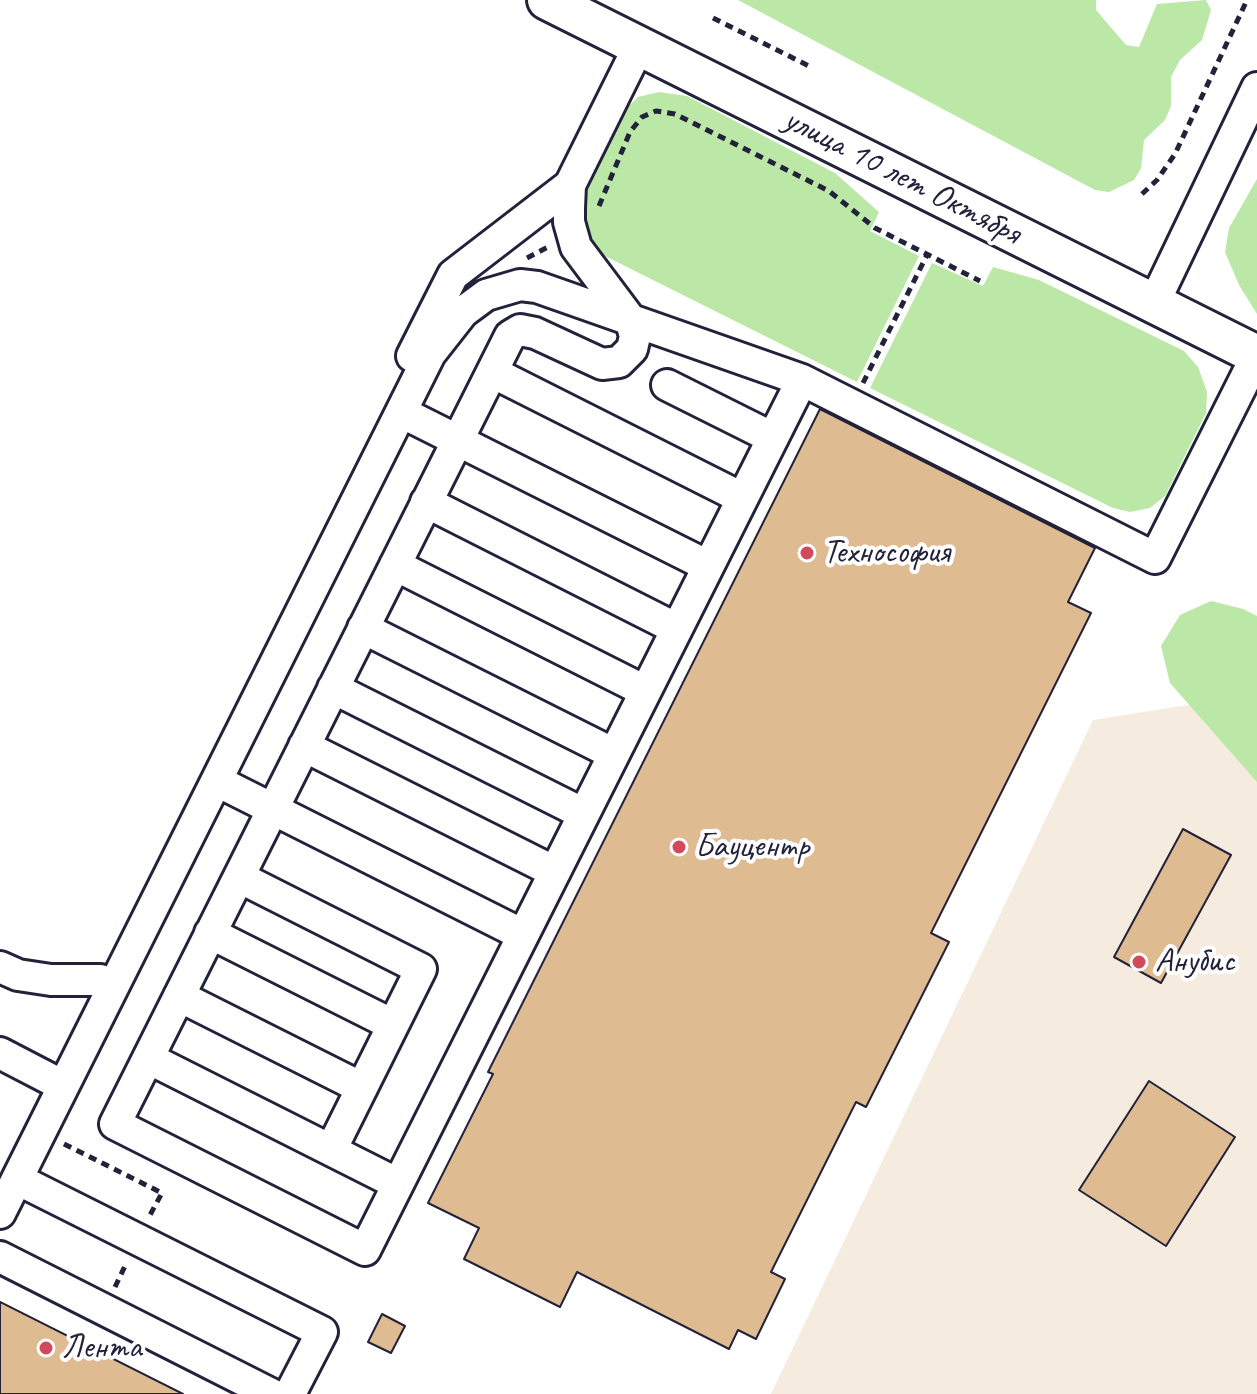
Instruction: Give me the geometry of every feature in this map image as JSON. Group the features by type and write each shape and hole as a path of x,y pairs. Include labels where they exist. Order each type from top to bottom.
{"main road":[{"name":"улица 10 лет Октября","path":"547,0 1257,355"}],"street":[{"path":"639,46 570,185 569,222 576,247 630,319 635,336 632,349 619,362 602,364 535,333 520,330 510,336 115,1124 365,1250 802,380"},
{"path":"1154,303 1248,126 1257,88"},
{"path":"0,1213 9,1179 50,1079 453,275 570,185"},
{"path":"9,1179 217,781 430,354 463,312 486,295 520,285 537,287 802,380 1155,558 1257,355"},
{"path":"492,372 742,498"},
{"path":"667,385 773,438"},
{"path":"401,412 708,566"},
{"path":"426,502 677,629"},
{"path":"395,565 645,691"},
{"path":"363,628 614,754"},
{"path":"333,688 584,814"},
{"path":"304,746 555,872"},
{"path":"217,781 523,935"},
{"path":"239,877 421,969 331,1150"},
{"path":"210,933 393,1025"},
{"path":"0,967 18,975 51,980 100,980"},
{"path":"179,996 362,1088"},
{"path":"0,1053 50,1079"},
{"path":"148,1058 398,1184"},
{"path":"9,1179 322,1332 290,1394"},
{"path":"0,1257 271,1394"}],"path":[{"path":"1142,194 1157,180 1175,154 1247,0"},
{"path":"713,18 811,67"},
{"path":"515,265 592,222 630,132 642,117 656,111 675,114 829,191 875,228 980,281"},
{"path":"852,405 927,255"}],"shaded area":[{"path":"1257,694 1257,1394 771,1394 1093,720"}],"green space":[{"path":"738,0 1096,0 1096,10 1126,45 1139,47 1157,4 1206,0 1211,10 1202,40 1180,60 1171,77 1171,106 1165,120 1144,140 1141,168 1134,180 1109,192 1095,190"},
{"path":"659,92 687,96 835,173 879,212 870,231 919,256 857,382 601,254 584,242 576,207 622,113 638,97"},
{"path":"1257,179 1257,314 1239,285 1225,252 1229,228"},
{"path":"932,263 983,286 993,267 1039,280 1184,351 1198,367 1207,392 1206,413 1165,496 1150,508 1130,512 1113,508 870,388"},
{"path":"1211,601 1257,616 1257,782 1170,683 1161,646 1180,615"}],"building":[{"path":"820,409 1095,548 1068,602 1091,613 931,933 949,942 866,1107 856,1102 771,1272 785,1279 756,1339 738,1330 729,1349 577,1272 560,1307 464,1259 479,1228 428,1203 493,1074 488,1072"},
{"path":"1183,829 1231,855 1161,983 1114,957"},
{"path":"1149,1081 1235,1137 1166,1246 1079,1190"},
{"name":"Лента","path":"0,1302 183,1394 0,1394"},
{"path":"382,1314 405,1326 391,1353 368,1342"}],"place":[{"name":"Технософия","path":"807,553"},
{"name":"Бауцентр","path":"679,847"},
{"name":"Анубис","path":"1139,962"},
{"name":"Лента","path":"46,1348"}]}
